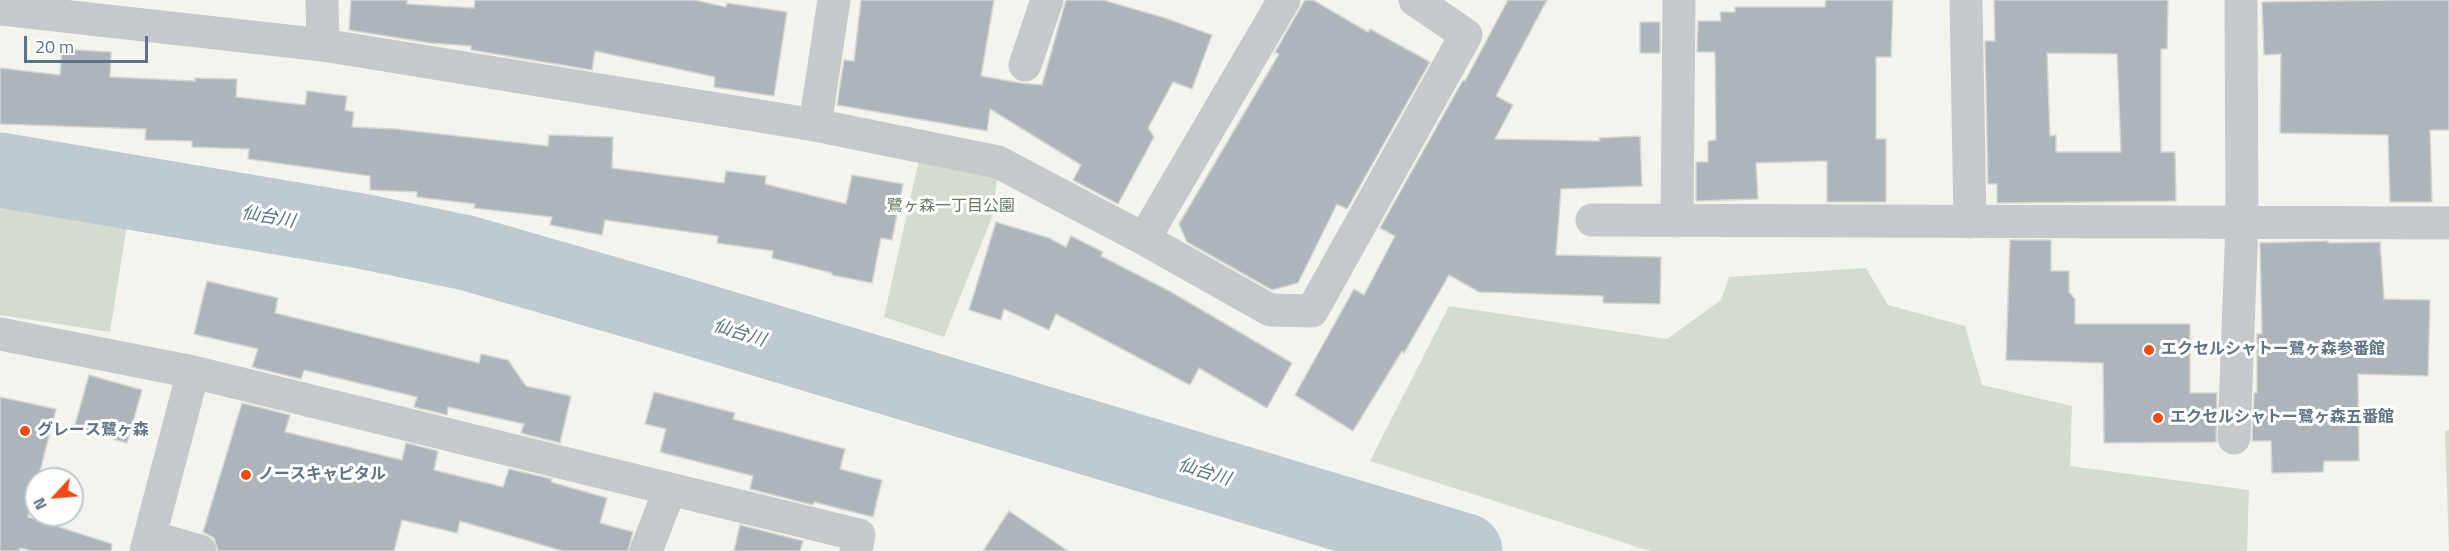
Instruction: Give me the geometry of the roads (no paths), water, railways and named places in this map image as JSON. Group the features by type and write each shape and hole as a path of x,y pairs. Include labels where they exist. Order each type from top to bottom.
{"lane":[{"path":"322,0 323,45"},
{"path":"815,125 834,0"},
{"path":"1025,65 1047,0"},
{"path":"1143,239 1284,0"},
{"path":"0,9 323,45 815,125 998,162 1270,310 1312,311 1466,35 1415,0"},
{"path":"1677,221 1679,0"},
{"path":"1966,0 1970,222"},
{"path":"2234,438 2242,222 2241,0"},
{"path":"1592,220 2449,223"},
{"path":"0,334 193,372 859,535 856,551"},
{"path":"193,372 149,544 200,551"},
{"path":"646,551 670,489"}],"waterway":[{"name":"仙台川","path":"0,170 361,231 467,253 675,313 1465,551"}],"place":[{"name":"エクセルシャトー鷺ヶ森参番館","path":"2149,350"},
{"name":"エクセルシャトー鷺ヶ森五番館","path":"2158,418"},
{"name":"グレース鷺ヶ森","path":"25,431"},
{"name":"ノースキャピタル","path":"246,475"}],"park label":[{"name":"鷺ヶ森一丁目公園","path":"951,207"}]}
